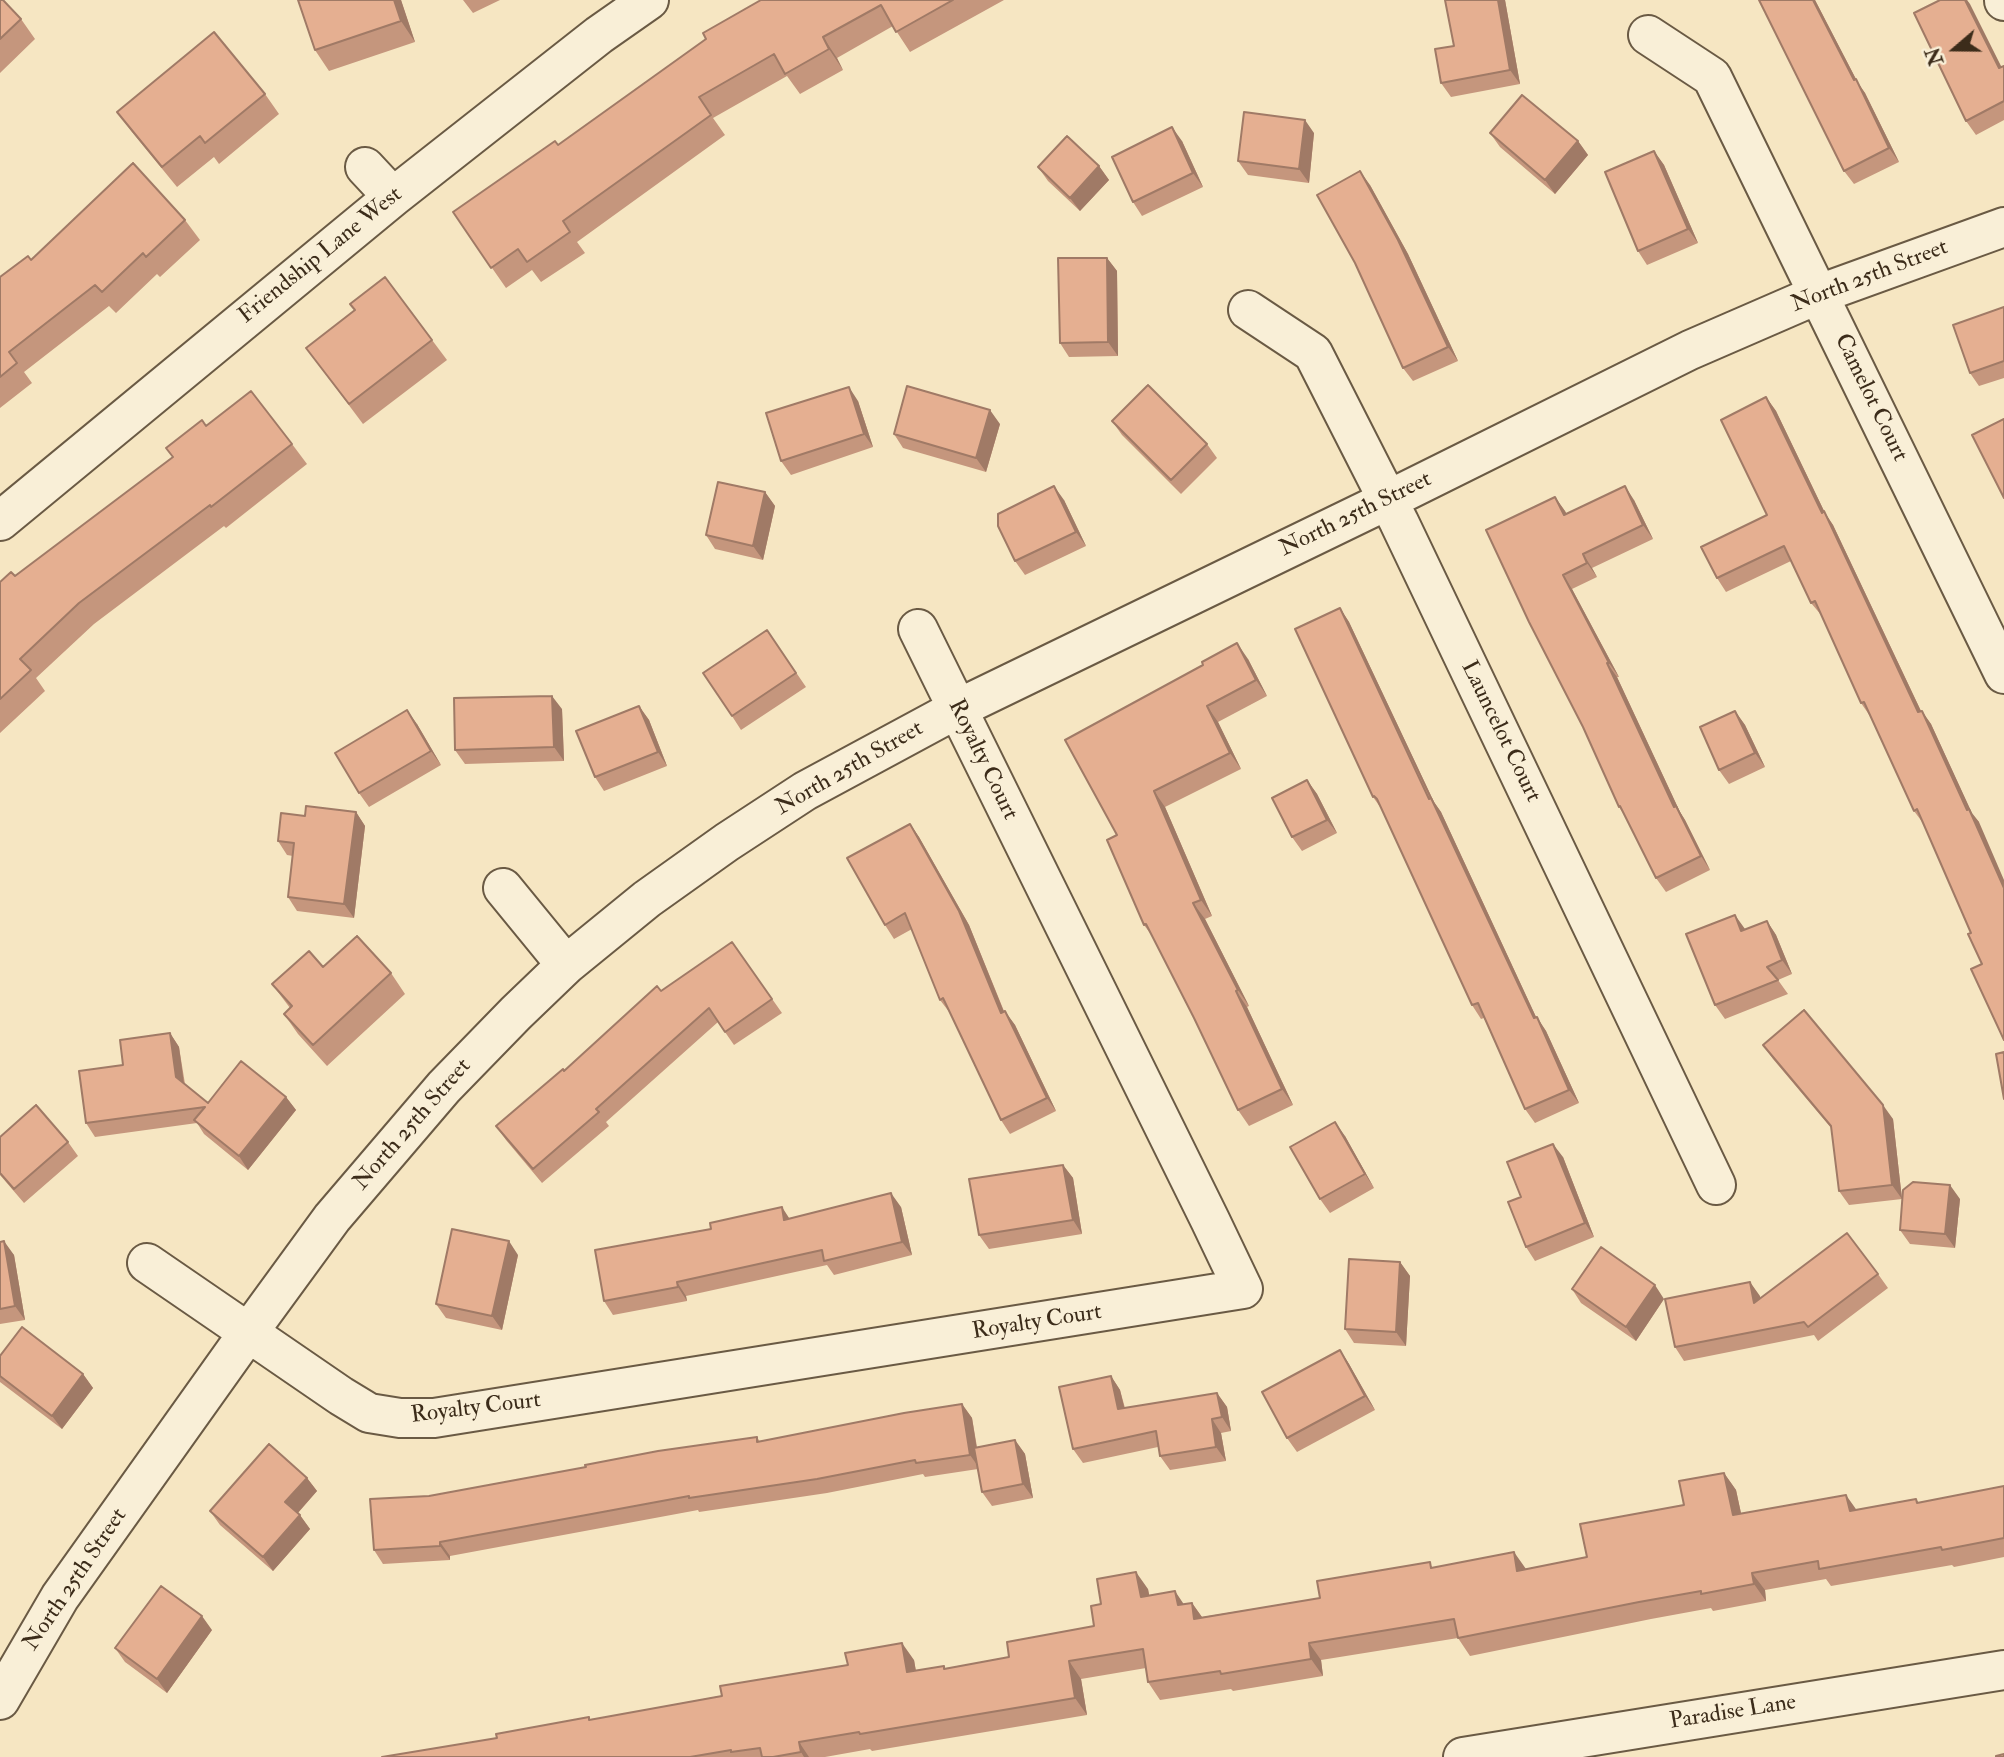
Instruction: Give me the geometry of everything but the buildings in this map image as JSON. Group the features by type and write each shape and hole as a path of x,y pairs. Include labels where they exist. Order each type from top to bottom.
{"street":[{"name":"Friendship Lane West","path":"0,521 393,197 600,34 649,0"},
{"name":"Camelot Court","path":"1648,35 1712,77 2004,674"},
{"path":"365,167 393,197"},
{"name":"North 25th Street","path":"0,1700 60,1597 332,1218 444,1087 516,1013 566,965 647,899 805,791 957,709 1690,350 1819,294 2004,227"},
{"name":"Launcelot Court","path":"1248,310 1313,353 1388,500 1716,1185"},
{"name":"Royalty Court","path":"146,1263 341,1396 369,1413 400,1418 434,1418 1243,1289 918,629"},
{"path":"503,888 566,965"},
{"name":"Paradise Lane","path":"1463,1757 2004,1670"}]}
